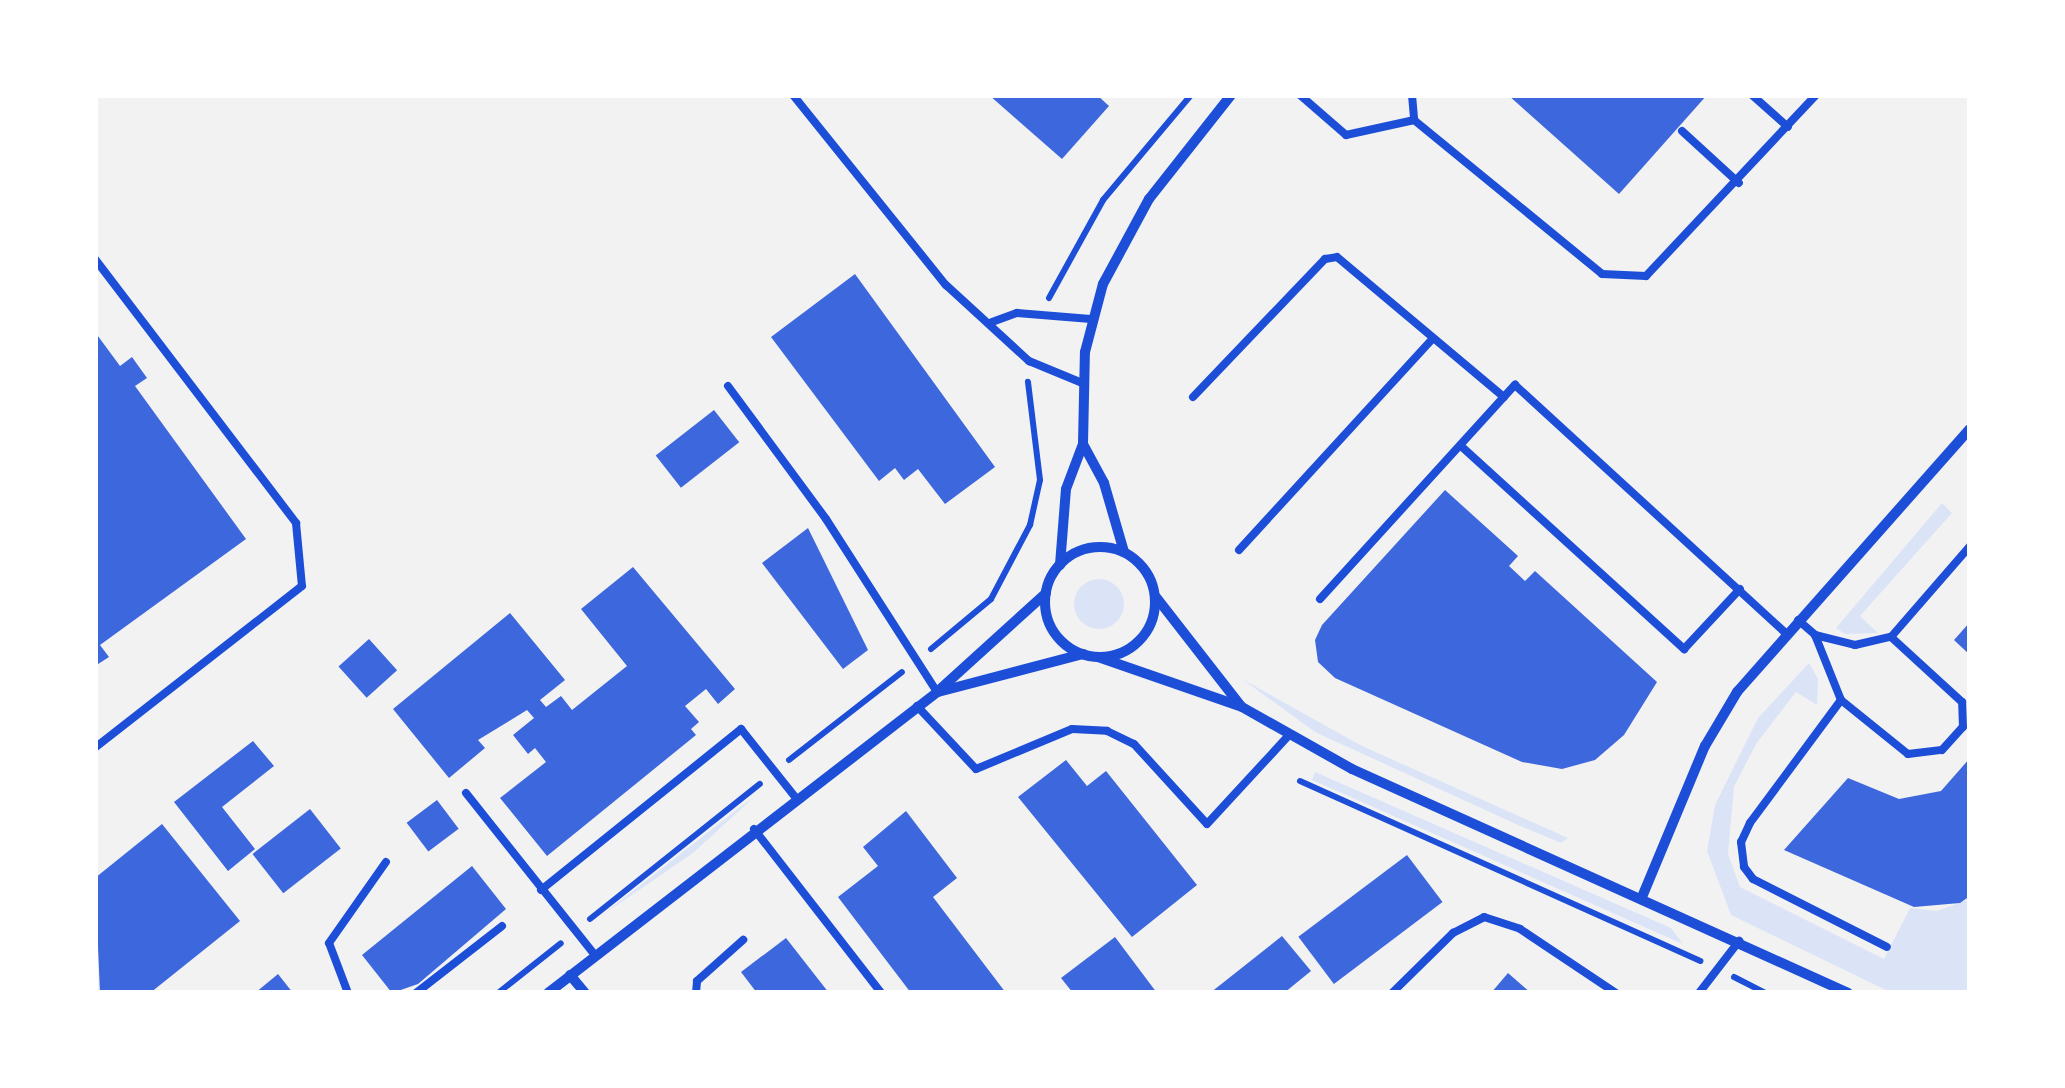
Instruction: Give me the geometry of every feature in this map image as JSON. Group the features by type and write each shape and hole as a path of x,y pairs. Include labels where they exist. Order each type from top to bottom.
{"street":[{"path":"548,993 795,796 936,692 1046,593 1060,565 1066,489 1083,444 1082,383 1090,319 1116,256 1149,199 1231,95"},
{"path":"1642,897 1705,746 1737,692 1970,429"},
{"path":"1083,444 1104,484 1124,552 1146,570 1155,596 1242,707"},
{"path":"1060,565 1086,549 1124,552"},
{"path":"1046,593 1056,634 1083,654"},
{"path":"1098,656 1129,648 1144,636 1155,596"},
{"path":"936,692 1083,654 1098,656 1242,707 1289,735 1844,992"},
{"path":"570,975 585,993"}],"lane":[{"path":"792,95 911,247 992,322 1005,342 1029,360 1082,383"},
{"path":"1300,95 1346,135 1414,120"},
{"path":"1412,95 1414,120 1602,274 1646,276 1740,183 1816,95"},
{"path":"1752,95 1788,127"},
{"path":"1682,131 1740,183"},
{"path":"1193,397 1325,260 1336,257 1504,397"},
{"path":"95,259 296,523 302,586 95,748"},
{"path":"992,322 1017,312 1090,319"},
{"path":"1239,550 1433,338"},
{"path":"1320,599 1515,385 1786,633"},
{"path":"728,386 826,519 936,692"},
{"path":"1460,446 1684,649 1740,589"},
{"path":"1815,636 1855,646 1891,637 1970,546"},
{"path":"1798,620 1815,636 1841,700 1908,754 1942,750 1963,727 1962,702 1891,637"},
{"path":"1841,700 1756,814 1740,852 1753,879 1887,947"},
{"path":"918,706 976,768 1072,729 1107,731 1134,744 1206,824 1289,735"},
{"path":"542,890 740,729 795,796"},
{"path":"466,793 594,956"},
{"path":"754,829 881,993"},
{"path":"348,993 329,943 386,862"},
{"path":"1392,993 1452,933 1484,917 1520,928 1616,993"},
{"path":"416,993 502,926"},
{"path":"696,993 697,981 744,940"},
{"path":"1699,993 1740,941"}],"path":[{"path":"1043,313 1103,200 1191,95"},
{"path":"498,993 991,599 1030,525 1040,480 1029,360"},
{"path":"1300,781 1766,993"}],"shaded area":[{"path":"1942,503 1952,513 1860,616 1878,633 1845,634 1836,628"},
{"path":"1099,579 1117,586 1124,604 1117,622 1099,629 1081,622 1074,604 1081,586"},
{"path":"1809,663 1818,679 1817,705 1796,692 1756,744 1734,787 1728,854 1740,887 1884,959 1910,908 1937,911 1970,899 1970,993 1892,993 1731,915 1707,851 1715,805 1758,718"},
{"path":"1242,679 1362,746 1568,838 1561,843 1518,825 1315,732"},
{"path":"1315,772 1671,928 1683,944 1312,780"},
{"path":"752,799 693,853 601,916 744,804"}],"building":[{"path":"989,95 1097,95 1109,106 1062,159"},
{"path":"1508,95 1707,95 1619,194"},
{"path":"855,274 995,467 945,504 918,469 904,480 895,468 879,481 771,337"},
{"path":"95,332 120,366 132,357 147,378 135,386 246,539 100,645 109,657 95,666"},
{"path":"714,410 739,442 681,488 656,456"},
{"path":"1445,490 1518,556 1509,566 1525,581 1535,571 1657,682 1624,735 1595,760 1562,769 1522,762 1335,678 1318,662 1315,640 1322,625"},
{"path":"808,528 868,650 843,669 762,563"},
{"path":"633,567 735,689 718,704 706,689 685,706 699,722 691,729 696,735 547,856 500,798 546,762 535,748 528,754 513,735 534,718 527,710 478,740 485,748 449,778 393,709 510,613 565,680 540,700 546,707 561,696 572,710 627,666 581,609"},
{"path":"1970,622 1970,655 1954,640"},
{"path":"369,639 397,670 367,698 339,666"},
{"path":"253,741 274,766 222,807 255,849 228,871 174,802"},
{"path":"1970,758 1970,896 1960,903 1914,907 1784,850 1848,778 1899,799 1941,791"},
{"path":"1066,760 1087,786 1106,771 1197,885 1132,937 1018,797"},
{"path":"437,800 459,829 428,852 407,823"},
{"path":"310,809 341,848 283,893 252,854"},
{"path":"906,811 957,878 933,897 1006,993 911,993 838,897 878,866 863,847"},
{"path":"162,824 240,921 150,993 100,993 95,878"},
{"path":"1407,855 1443,902 1334,984 1298,937"},
{"path":"472,866 506,909 418,984 392,993 362,955"},
{"path":"1282,936 1311,971 1284,993 1210,993"},
{"path":"1115,937 1157,993 1073,993 1061,978"},
{"path":"786,938 829,993 757,993 741,972"},
{"path":"1508,973 1531,993 1491,993"},
{"path":"278,974 293,993 255,993"}]}
